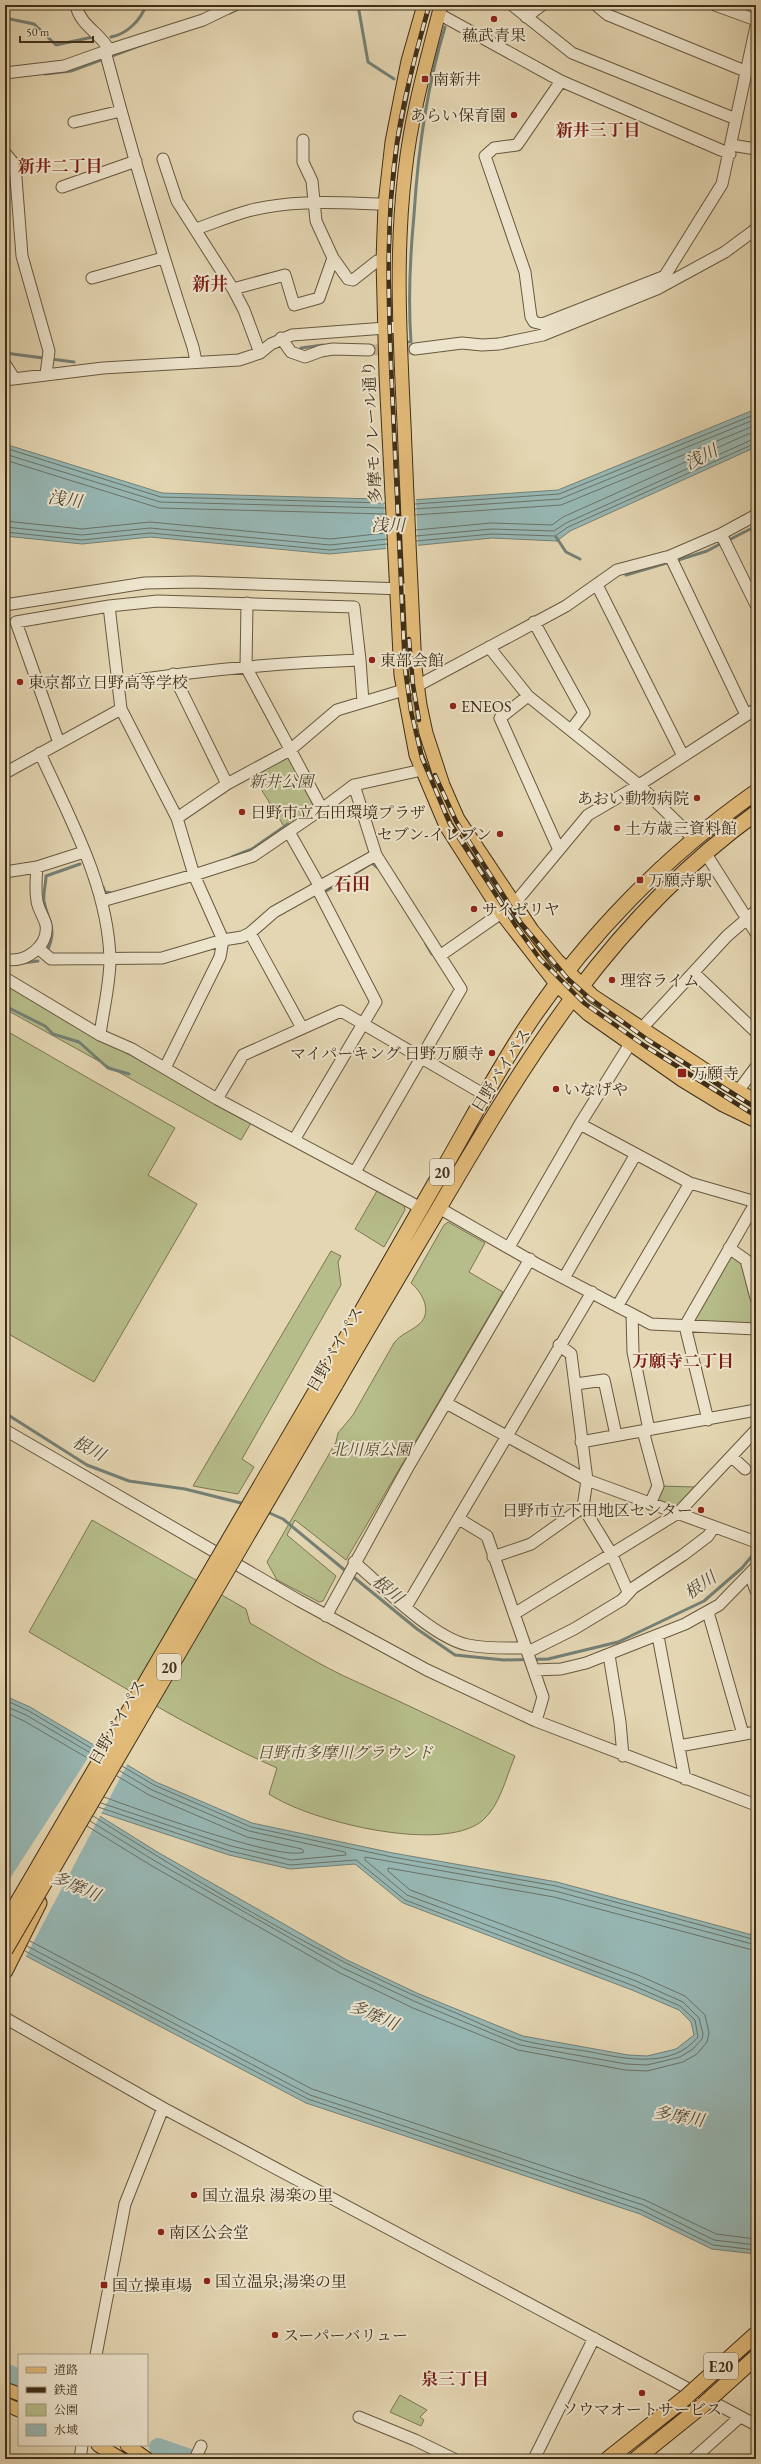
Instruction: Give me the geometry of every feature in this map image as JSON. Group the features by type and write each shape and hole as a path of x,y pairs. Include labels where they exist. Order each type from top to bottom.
{"highway":[{"name":"日野バイパス","path":"329,1382 421,1208 485,1095 525,1029 556,985 623,907 695,840 756,792"},
{"name":"日野バイパス","path":"5,1950 56,1850 177,1626 439,1208 527,1061 570,998 652,903 706,854 756,813"},
{"name":"日野バイパス","path":"5,1924 56,1850"},
{"path":"5,1911 56,1850"},
{"path":"5,1971 22,1940 56,1850"},
{"name":"E20","path":"608,2459 685,2398 756,2334"},
{"name":"E20","path":"636,2459 703,2405 756,2358"}],"main road":[{"name":"多摩モノレール通り","path":"424,5 408,61 397,113 385,204 383,261 384,328 396,587 403,691 411,734 422,770 446,826 502,914 556,985 570,998 630,1044 682,1080 756,1121"},
{"name":"多摩モノレール通り","path":"440,9 425,68 405,172 400,260 400,327 411,586 417,686 427,738 443,785 458,819 514,904 567,971 593,996 738,1091 756,1101"},
{"path":"5,2389 18,2394"},
{"path":"5,2404 18,2410"},
{"path":"100,2446 121,2459"},
{"path":"128,2446 147,2459"}],"street":[{"path":"76,5 80,17 106,44 121,110 163,258 193,347 196,361"},
{"path":"5,73 64,66 108,57 204,20 234,5"},
{"path":"512,5 572,53 736,119"},
{"path":"526,17 542,5"},
{"path":"596,5 608,15 745,71"},
{"path":"716,5 756,20"},
{"path":"440,9 561,81 731,149 756,149"},
{"path":"657,289 722,184 731,149 745,71 756,26"},
{"path":"561,81 517,145 494,148 485,156 525,272 534,322 542,324 665,276"},
{"path":"74,122 121,110"},
{"path":"303,140 303,162 312,180 313,202 320,232 333,258 348,279 354,280 377,261 383,261"},
{"path":"5,153 15,165 22,256 48,364"},
{"path":"163,159 177,200 233,289 244,310 260,353"},
{"path":"62,187 136,161"},
{"path":"196,229 248,211 313,202 385,204"},
{"path":"415,349 462,343 482,345 499,344 543,335 657,289 725,252 756,229"},
{"path":"92,278 163,258"},
{"path":"233,289 285,275 294,305 315,300 320,298 333,258"},
{"path":"5,364 10,379 48,364 239,360 260,353 281,338 301,333 400,327"},
{"path":"281,338 291,352 305,357 321,351 369,350"},
{"path":"177,818 227,784 290,750 337,710 417,686 566,606 617,570 672,560 723,539 756,515"},
{"path":"723,539 756,605"},
{"path":"441,955 502,914 514,904 588,815 639,785 751,712 672,560"},
{"path":"5,604 145,583 194,582 396,587 411,586"},
{"path":"596,585 684,756"},
{"path":"59,743 16,622 109,606 158,601 354,607 363,702"},
{"path":"247,603 246,667 322,809"},
{"path":"109,606 121,709 177,818 194,875 223,940 220,957 164,1068"},
{"path":"534,622 584,713 571,730"},
{"path":"489,647 528,696 639,785 695,840"},
{"path":"118,684 173,674 246,667 360,660"},
{"path":"173,674 227,784"},
{"path":"528,696 500,718 559,850"},
{"path":"5,773 121,709"},
{"path":"40,753 84,852 102,901 110,960 100,1035"},
{"path":"102,901 194,875 253,856 322,809 354,785 422,770"},
{"path":"354,785 376,855 461,988 355,1172"},
{"path":"289,832 376,1002 294,1140"},
{"path":"5,872 37,867 84,852"},
{"path":"706,854 756,933"},
{"path":"38,948 51,959 110,960 162,958 250,933 274,912 376,855"},
{"path":"5,958 11,960 25,958 38,948 45,937 46,925 37,903 37,867"},
{"path":"642,1028 747,918 756,911"},
{"path":"250,933 302,1028"},
{"path":"694,973 756,1032"},
{"path":"5,978 100,1035 132,1049 217,1099 421,1208"},
{"path":"217,1099 243,1055 341,1011 485,1095"},
{"path":"509,1248 580,1124 630,1044"},
{"path":"738,1091 756,1067"},
{"path":"580,1124 690,1183 756,1202 728,1248 685,1326 708,1420"},
{"path":"564,1278 636,1154"},
{"path":"618,1305 690,1183"},
{"path":"439,1208 509,1248 651,1324 756,1329"},
{"path":"728,1248 746,1260 754,1284 756,1298"},
{"path":"326,1616 344,1580 530,1259"},
{"path":"406,1607 507,1437 559,1345 592,1292"},
{"path":"632,1314 633,1352 646,1431 658,1486 650,1504"},
{"path":"559,1345 571,1354 576,1384 581,1442 587,1480 583,1508 611,1552 628,1592"},
{"path":"576,1384 604,1380 616,1435"},
{"path":"446,1403 587,1480 650,1504 678,1512 714,1527 755,1539"},
{"path":"581,1442 708,1420 756,1410"},
{"path":"5,1430 326,1616 427,1670 536,1721 623,1756 756,1805"},
{"path":"514,1614 611,1552 678,1512 732,1457 756,1430"},
{"path":"732,1457 745,1469"},
{"path":"493,1557 531,1544 583,1508"},
{"path":"459,1519 487,1536 493,1557 528,1651 543,1697 536,1721"},
{"path":"353,1565 439,1632 458,1643 478,1647 528,1651 574,1629 622,1600 628,1592 708,1536 714,1527"},
{"path":"753,1571 756,1591"},
{"path":"534,1669 572,1667 609,1655 658,1636 708,1612 730,1596 753,1571"},
{"path":"708,1612 743,1734"},
{"path":"658,1636 685,1779"},
{"path":"609,1655 620,1722 623,1756"},
{"path":"679,1746 756,1732"},
{"path":"5,2018 163,2108 756,2425"},
{"path":"96,2354 125,2204 163,2108"},
{"path":"534,2459 594,2338"},
{"path":"359,2417 415,2440 454,2459"},
{"path":"693,2459 740,2417"},
{"path":"80,2459 82,2446"}],"green space":[{"name":"新井公園","path":"290,750 319,808 285,828 250,771"},
{"path":"5,985 251,1123 241,1140 5,1009"},
{"path":"5,1030 175,1128 148,1175 197,1204 94,1382 5,1332"},
{"path":"377,1191 404,1205 405,1210 384,1247 355,1229"},
{"name":"北川原公園","path":"448,1222 485,1243 469,1272 503,1292 346,1560 295,1520 287,1535 336,1576 323,1601 319,1602 277,1580 267,1562 336,1442 338,1433 353,1415 394,1343 399,1337 417,1326 425,1316 426,1310 423,1298 411,1283 444,1225"},
{"path":"729,1248 746,1260 756,1298 756,1329 685,1326"},
{"path":"331,1251 341,1256 338,1262 341,1285 242,1459 254,1467 238,1494 193,1486"},
{"path":"658,1486 696,1487 678,1513 650,1504"},
{"name":"日野市多摩川グラウンド","path":"92,1520 246,1609 250,1623 316,1662 515,1756 502,1791 488,1815 482,1821 463,1830 437,1834 407,1834 375,1830 343,1823 313,1814 288,1804 269,1794 277,1768 182,1721 29,1632"},
{"path":"400,2395 427,2410 420,2417 424,2420 421,2426 390,2412"}],"water":[{"name":"浅川","path":"756,409 756,447 570,531 557,541 492,538 330,554 150,537 82,544 5,536 5,444 162,493 411,500 558,490"},
{"name":"多摩川","path":"5,1696 30,1707 156,1782 252,1823 393,1853 557,1882 756,1936 756,2254 712,2249 640,2214 306,2103 5,1945","holes":["87,1808 229,1855 290,1869 355,1864 403,1903 632,1990 679,2010 691,2022 694,2035 676,2049 647,2056 628,2055 523,2036 419,1994 347,1960 159,1853"]}],"pier":[{"path":"384,497 416,498 418,547 386,550"},
{"path":"97,1744 128,1763 25,1958 5,1947 5,1886"}],"waterway":[{"path":"111,37 123,33 133,26 141,16 146,5"},
{"path":"230,13 247,5"},
{"path":"358,5 368,62 394,79"},
{"path":"450,9 451,5"},
{"path":"5,18 34,24 56,45 93,37"},
{"path":"409,342 411,342 411,247 421,143 428,97 438,50 445,27"},
{"path":"45,74 71,71 144,44"},
{"path":"301,348 323,345"},
{"path":"5,353 74,362"},
{"path":"727,541 756,526"},
{"path":"556,537 566,552 580,559"},
{"path":"675,561 707,551 722,543"},
{"path":"626,575 670,562"},
{"path":"232,857 252,849 288,824"},
{"path":"326,891 372,863 378,868"},
{"path":"47,951 52,937 52,931 44,901 46,876 80,864"},
{"path":"103,887 105,892 112,893"},
{"path":"426,944 432,954"},
{"path":"16,964 38,961"},
{"path":"5,1006 45,1026 53,1034 79,1042 108,1068 129,1074"},
{"name":"根川","path":"5,1413 87,1465 129,1481 185,1489 245,1504"},
{"name":"根川","path":"265,1511 283,1519 347,1572"},
{"name":"根川","path":"351,1575 417,1629 455,1655 504,1660 548,1659 618,1642 704,1601 742,1568 756,1551"},
{"path":"5,2372 18,2378"},
{"path":"158,2447 193,2459"}],"tunnel":[{"path":"369,350 415,349"}],"railway":[{"path":"429,5 407,90 397,142 390,209 389,242 391,377 405,669 411,711 422,758 450,824 516,926 540,959 584,1003 645,1046 756,1116"},
{"path":"409,639 413,685 419,720"},
{"path":"435,775 456,821 521,923 568,979 588,997 648,1040 756,1108"}],"place":[{"name":"蘓武青果","path":"494,19"},
{"name":"南新井","path":"425,79"},
{"name":"あらい保育園","path":"514,115"},
{"name":"東部会館","path":"372,660"},
{"name":"東京都立日野高等学校","path":"20,682"},
{"name":"ENEOS","path":"453,706"},
{"name":"あおい動物病院","path":"697,798"},
{"name":"日野市立石田環境プラザ","path":"242,812"},
{"name":"土方歳三資料館","path":"617,828"},
{"name":"セブン-イレブン","path":"500,834"},
{"name":"万願寺駅","path":"640,880"},
{"name":"サイゼリヤ","path":"474,909"},
{"name":"理容ライム","path":"612,980"},
{"name":"マイパーキング 日野万願寺","path":"492,1053"},
{"name":"万願寺","path":"682,1073"},
{"name":"いなげや","path":"556,1089"},
{"name":"日野市立下田地区センター","path":"701,1510"},
{"name":"国立温泉 湯楽の里","path":"194,2195"},
{"name":"南区公会堂","path":"161,2232"},
{"name":"国立温泉;湯楽の里","path":"207,2281"},
{"name":"国立操車場","path":"104,2285"},
{"name":"スーパーバリュー","path":"275,2335"},
{"name":"ソウマオートサービス","path":"642,2393"}],"district":[{"name":"新井三丁目","path":"598,130"},
{"name":"新井二丁目","path":"60,166"},
{"name":"新井","path":"210,283"},
{"name":"石田","path":"352,883"},
{"name":"万願寺二丁目","path":"683,1361"},
{"name":"泉三丁目","path":"455,2379"}]}
